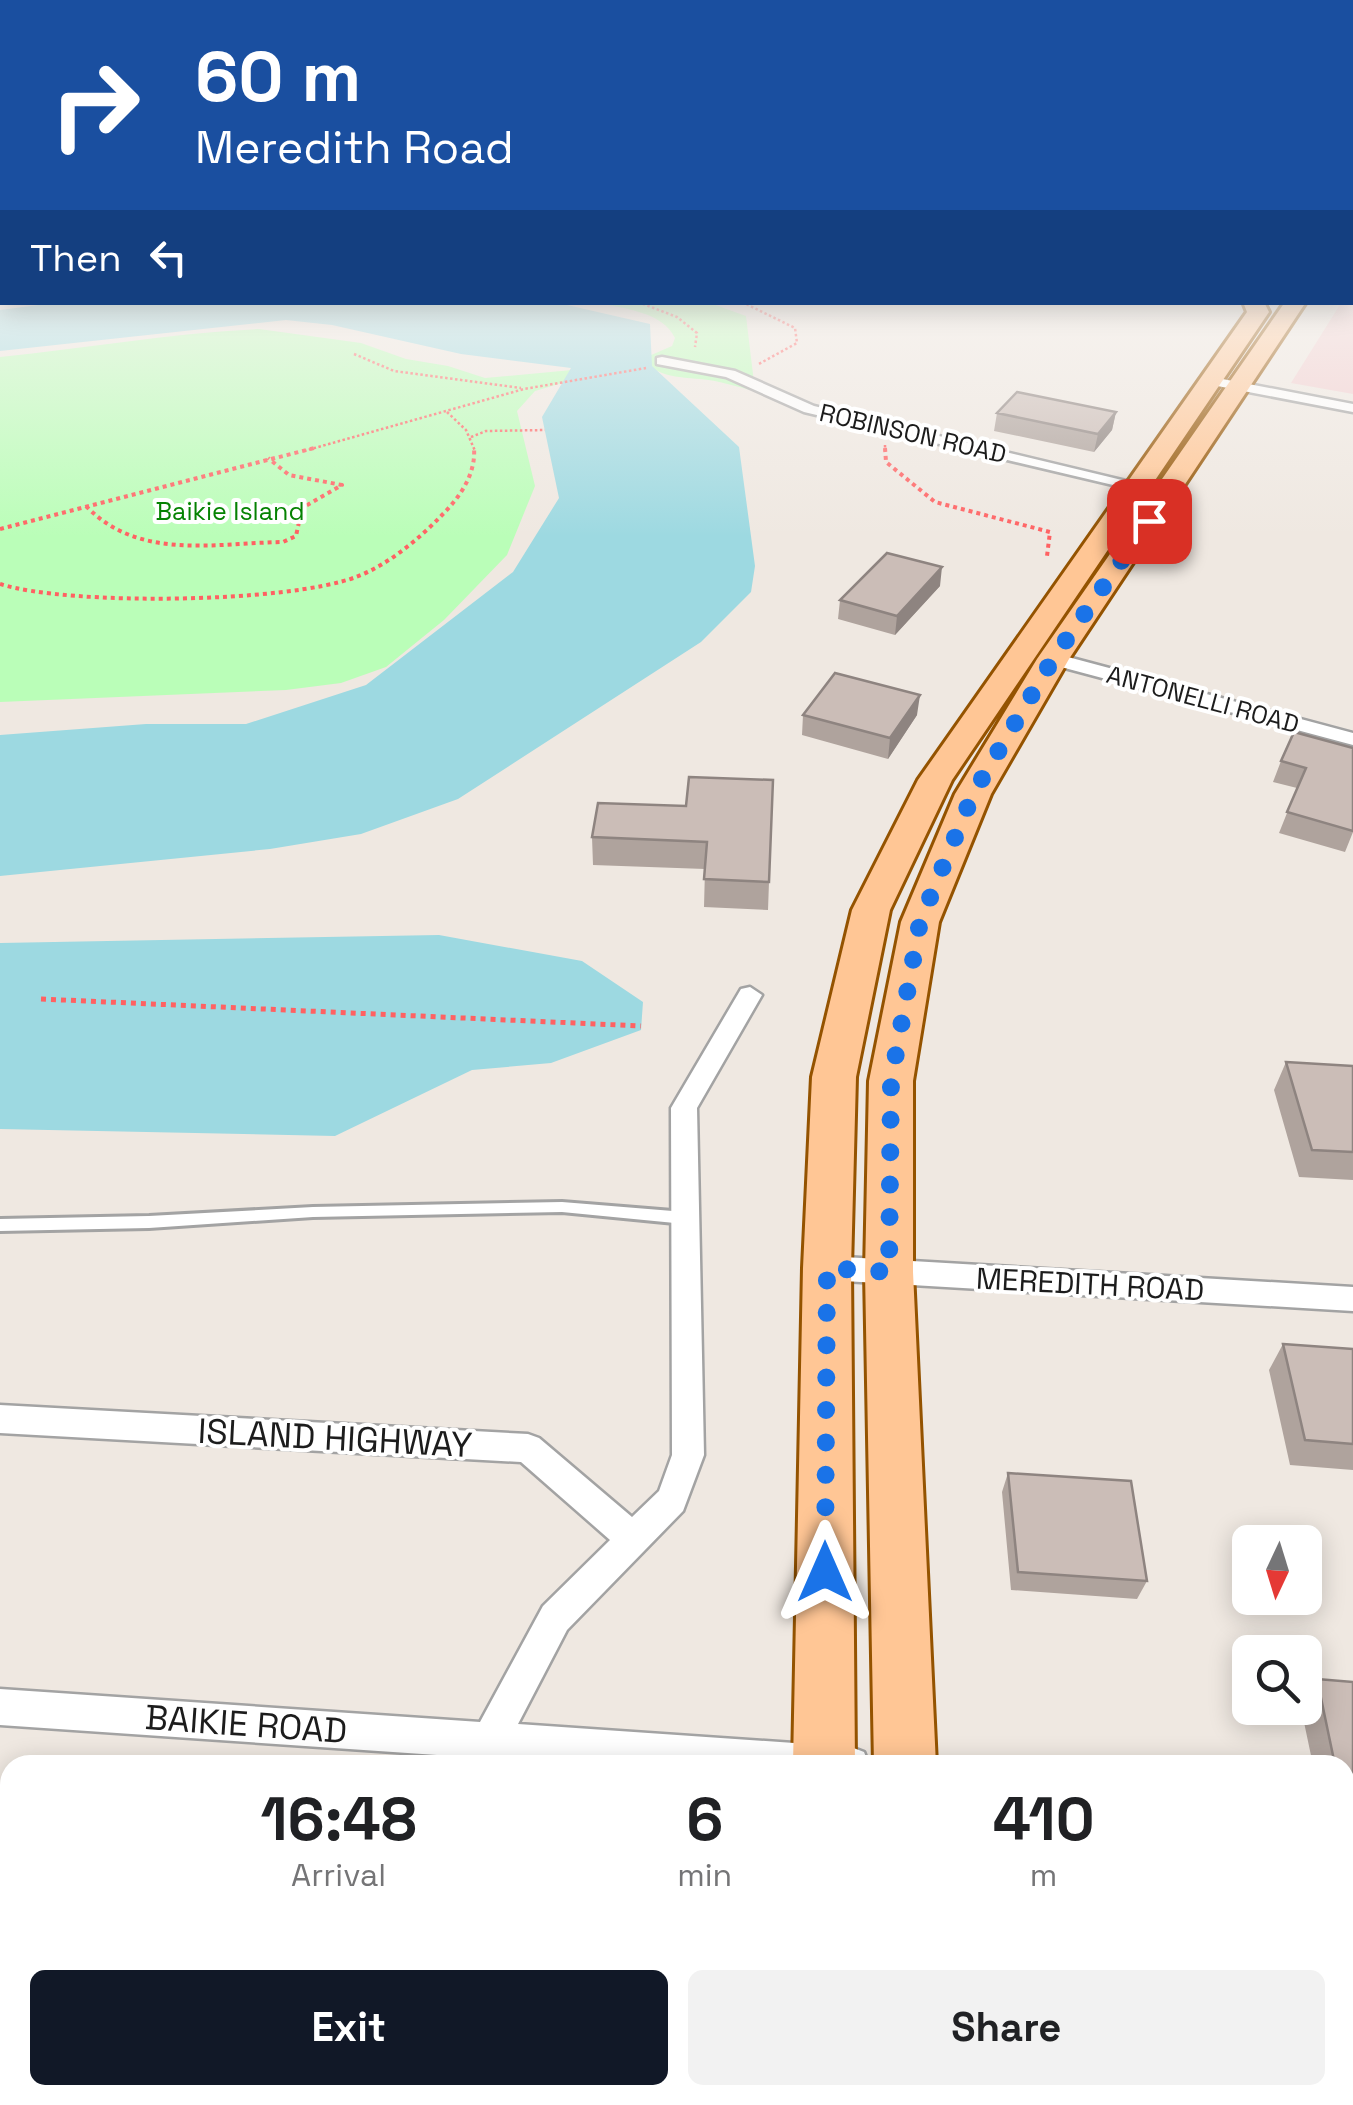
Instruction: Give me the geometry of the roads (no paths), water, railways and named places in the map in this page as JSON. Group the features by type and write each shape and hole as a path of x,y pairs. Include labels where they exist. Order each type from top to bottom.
{"main road":[{"path":"1227,384 1246,340"},
{"path":"833,1755 827,1268 834,1078 870,910 935,780 1227,384 1264,340"},
{"path":"905,1755 889,1272 891,1081 920,922 973,794 1152,489"}],"street":[{"name":"ROBINSON ROAD","path":"669,362 730,374 810,410 1152,489"},
{"path":"1227,384 1353,408"},
{"name":"ANTONELLI ROAD","path":"1053,659 1353,739"},
{"path":"489,1742 555,1618 672,1500 688,1454 684,1108 750,995"},
{"name":"MEREDITH ROAD","path":"827,1268 1353,1299"},
{"name":"ISLAND HIGHWAY","path":"1,1419 528,1448 633,1539"},
{"name":"BAIKIE ROAD","path":"0,1707 692,1755"}],"lane":[{"path":"0,1225 562,1207 685,1218"}],"water":[{"path":"0,340 99,340 0,351"},
{"path":"400,340 651,340 652,366 739,447 755,566 751,592 701,642 458,799 361,834 270,849 0,876 0,735 146,724 246,724 366,685 513,572 559,498 542,417 571,368 461,354"},
{"path":"439,935 582,961 643,1002 641,1030 551,1063 472,1070 335,1136 0,1129 0,943"}],"park label":[{"name":"Baikie Island","path":"230,511"}]}
